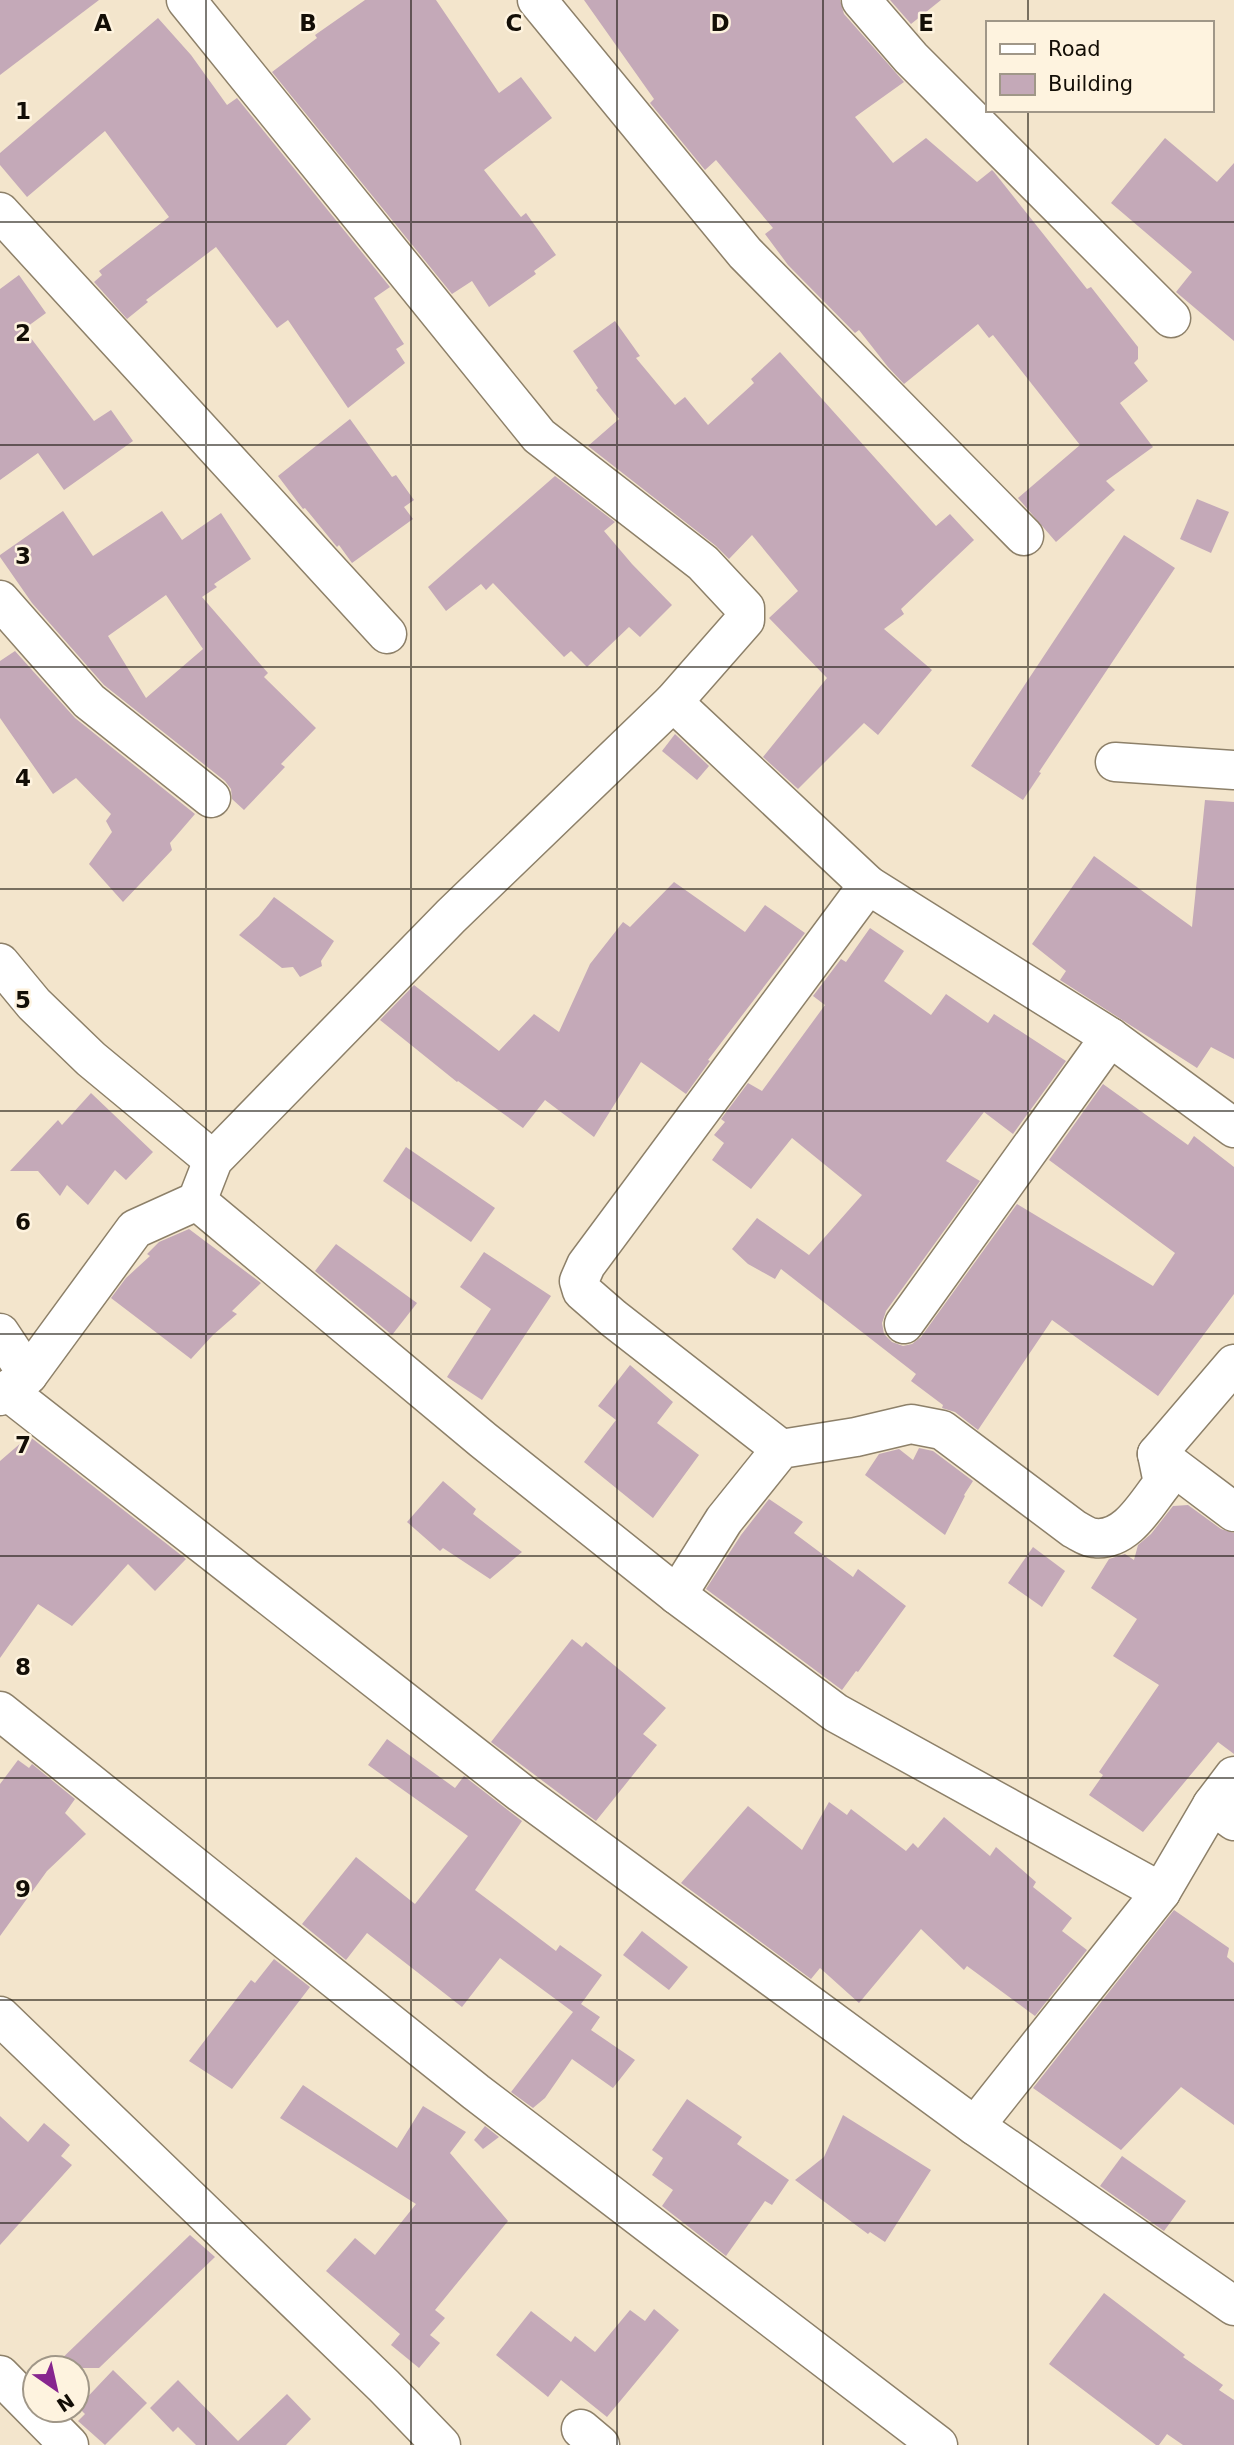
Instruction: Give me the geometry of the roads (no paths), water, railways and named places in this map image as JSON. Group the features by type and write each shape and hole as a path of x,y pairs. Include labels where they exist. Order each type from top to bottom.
{"street":[{"path":"11,1387 135,1228 197,1200 213,1160 451,916 673,702 745,620 745,608 703,563 539,436 186,0"},
{"path":"537,0 745,253 1024,536"},
{"path":"861,0 911,58 1171,318"},
{"path":"0,212 387,634"},
{"path":"0,600 89,701 211,798"},
{"path":"673,702 868,886 1110,1037 1234,1128"},
{"path":"1115,762 1234,770"},
{"path":"781,1449 613,1318 582,1292 579,1281 586,1265 868,886"},
{"path":"0,963 34,1004 91,1059 213,1160"},
{"path":"904,1324 1110,1037"},
{"path":"197,1200 472,1432 677,1595 836,1713 1161,1892"},
{"path":"0,1333 11,1387 522,1793 975,2126 1234,2306"},
{"path":"1157,1454 1234,1364"},
{"path":"677,1595 724,1520 781,1449 856,1437 911,1424 942,1430 1074,1529 1094,1538 1115,1536 1132,1522 1163,1483 1157,1454"},
{"path":"1157,1454 1234,1512"},
{"path":"0,1711 476,2092 938,2445"},
{"path":"975,2126 1161,1892 1226,1801"},
{"path":"0,2016 384,2386 441,2445"},
{"path":"0,2375 69,2445"}]}
